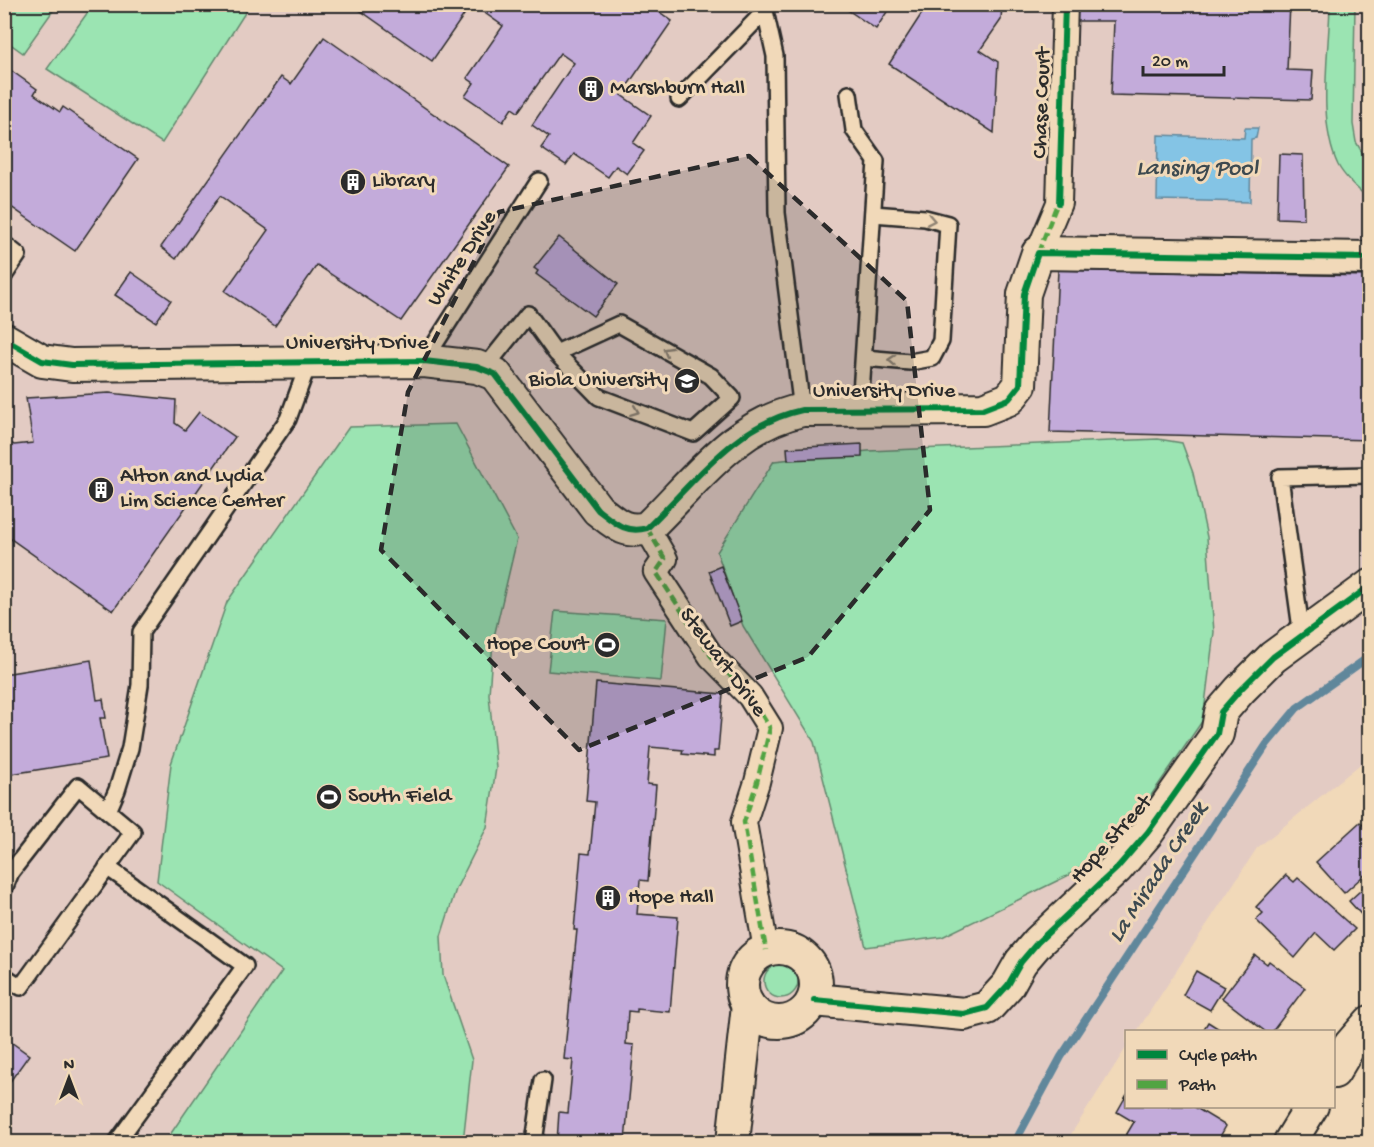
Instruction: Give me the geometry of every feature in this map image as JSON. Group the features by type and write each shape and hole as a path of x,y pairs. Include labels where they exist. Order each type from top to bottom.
{"street":[{"name":"Chase Court","path":"1038,253 1059,203 1065,4"},
{"name":"University Drive","path":"647,528 727,446 777,416 802,410 983,409 1009,399 1020,385 1024,294 1038,253"},
{"path":"1038,253 1370,258"},
{"name":"University Drive","path":"4,339 42,361 72,365 424,361 484,369"},
{"path":"484,369 495,374 520,404 598,510 619,527 634,532 647,528"},
{"name":"Stewart Drive","path":"647,528 665,559 656,572 711,656 750,696 770,728 758,782 744,822 766,950"},
{"name":"Hope Street","path":"822,1002 964,1014 987,1008 1008,985 1021,962 1038,942 1117,868 1148,832 1217,734 1221,712 1273,657 1370,586"},
{"path":"790,949 811,964 822,1002 795,1019 782,1022 769,1021 757,1015 748,1005 742,993 742,980 746,967 766,950 790,949"},
{"path":"733,1143 748,1005"},
{"path":"1335,1070 1350,1045 1370,1022"},
{"path":"1290,1143 1311,1108"}],"lane":[{"path":"679,99 765,11 775,57 777,213 802,410"},
{"path":"849,94 854,130 876,161 860,409"},
{"name":"White Drive","path":"424,361 539,181"},
{"path":"864,358 910,362 932,358 941,341 949,241 948,224 925,219 873,214"},
{"path":"4,244 18,255 4,276"},
{"path":"484,369 528,314 556,353 599,397 693,433 732,398 711,376 619,324 556,353"},
{"path":"108,811 130,748 140,685 141,632 288,419 309,362"},
{"path":"1302,636 1281,477 1370,475"},
{"path":"4,890 11,872 78,786 133,832 21,987 4,976"},
{"path":"107,867 245,966 117,1143"},
{"path":"534,1143 543,1080"}],"highlighted area":[{"path":"749,156 907,301 930,510 808,657 579,750 381,550 408,392 499,212"}],"shaded area":[{"name":"Biola University","path":"5,5 1369,5 1369,757 1257,848 1138,1030 1125,1030 1125,1050 1066,1142 5,1142"}],"green space":[{"path":"5,4 57,4 23,53 5,40"},
{"path":"1369,4 1370,147 1364,146 1367,5"},
{"path":"93,5 250,5 162,143 47,69"},
{"path":"1330,5 1355,5 1353,124 1356,142 1369,164 1369,199 1338,165 1328,128 1326,86"},
{"name":"South Field","path":"456,424 517,539 493,641 489,694 496,768 487,827 456,889 441,936 443,975 472,1060 463,1142 165,1142 282,971 157,881 171,764 227,602 349,427"},
{"path":"1158,439 1182,443 1193,473 1207,537 1214,632 1203,720 1121,839 1067,876 942,937 866,947 814,742 743,626 717,552 774,461 868,451"},
{"name":"Hope Court","path":"555,611 667,619 661,681 548,671"},
{"path":"781,964 793,969 798,981 793,993 781,998 769,993 764,981 769,969"}],"water":[{"name":"Lansing Pool","path":"1245,128 1258,128 1256,138 1251,139 1250,202 1157,200 1158,135 1244,138"}],"building":[{"path":"351,4 454,4 466,12 432,61"},
{"name":"Marshburn Hall","path":"472,4 648,4 672,21 621,95 651,116 633,143 644,151 627,174 616,166 608,177 574,154 566,165 541,148 549,137 532,125 574,63 560,53 518,112 512,108 503,122 465,96 474,83 467,78 503,26"},
{"path":"839,4 892,4 876,29"},
{"path":"928,4 1002,4 1001,20 980,50 998,62 994,133 889,64"},
{"path":"1075,4 1290,4 1287,70 1313,71 1311,100 1111,95 1114,21 1074,21"},
{"name":"Library","path":"324,37 509,167 401,321 317,265 275,326 225,291 268,230 220,196 176,259 161,247 281,77 291,84"},
{"path":"6,67 37,89 34,94 60,112 63,107 138,159 75,251 4,202"},
{"path":"1279,154 1303,155 1304,219 1277,218"},
{"path":"559,237 618,284 593,316 536,274 538,271 534,268"},
{"path":"1058,270 1370,276 1370,440 1050,432"},
{"path":"131,272 171,300 156,322 115,295"},
{"name":"Alton and Lydia Lim Science Center","path":"109,393 176,400 175,423 185,430 199,412 235,437 113,611 4,534 4,439 14,445 33,443 26,398"},
{"path":"862,444 862,457 788,460 787,448"},
{"path":"721,566 742,621 730,626 709,571"},
{"path":"91,660 97,700 103,699 106,718 100,718 107,759 4,775 4,674"},
{"name":"Hope Hall","path":"596,683 723,694 718,751 714,751 714,757 682,754 683,750 650,747 647,784 656,785 648,881 640,880 637,914 678,917 670,1012 637,1009 637,1012 628,1011 626,1044 634,1045 625,1141 557,1142 559,1112 568,1113 573,1060 564,1059 577,930 574,930 581,853 590,854 595,802 586,801"},
{"path":"1360,822 1370,832 1370,870 1344,893 1316,862"},
{"path":"1286,875 1294,882 1298,878 1355,929 1334,950 1316,933 1295,958 1256,920 1263,913 1256,907"},
{"path":"1370,882 1370,921 1368,922 1349,901"},
{"path":"1255,955 1267,964 1269,961 1305,988 1274,1030 1263,1030 1222,998"},
{"path":"1196,971 1224,987 1210,1010 1183,995"},
{"path":"1208,1022 1221,1030 1203,1030"},
{"path":"4,1037 29,1055 4,1090"},
{"path":"1125,1098 1125,1108 1196,1108 1226,1126 1217,1142 1135,1142 1125,1137 1134,1122 1117,1112"}],"waterway":[{"name":"La Mirada Creek","path":"1015,1142 1061,1057 1267,744 1297,708 1370,656"}],"marked path":[{"path":"1038,253 1059,199"},
{"path":"647,528 665,559 656,572 711,656 750,696 770,728 757,782 744,822 766,950"}],"cycle path":[{"path":"1059,203 1065,4"},
{"path":"4,339 42,361 72,365 424,361 477,367 495,374 598,510 621,526 632,530 647,528 717,457 755,428 777,417 802,410 983,409 1009,399 1020,385 1024,294 1038,253 1370,258"},
{"path":"814,1000 964,1014 987,1008 1008,985 1021,962 1038,942 1117,868 1148,832 1217,734 1221,712 1240,690 1273,657 1370,586"}],"place":[{"name":"Marshburn Hall","path":"591,89"},
{"name":"Library","path":"353,182"},
{"name":"Biola University","path":"687,381"},
{"name":"Alton and Lydia Lim Science Center","path":"101,490"},
{"name":"Hope Court","path":"607,645"},
{"name":"South Field","path":"329,797"},
{"name":"Hope Hall","path":"608,898"}]}
